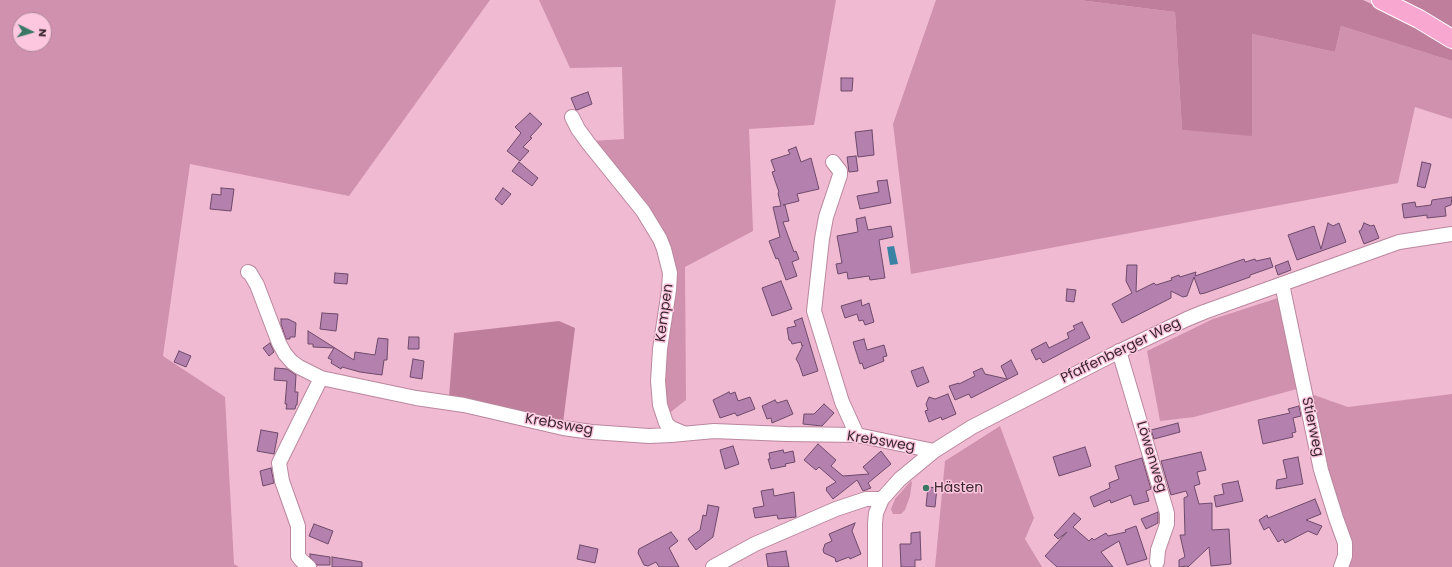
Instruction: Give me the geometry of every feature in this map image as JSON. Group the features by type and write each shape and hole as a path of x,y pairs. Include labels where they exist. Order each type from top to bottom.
{"main road":[{"path":"1381,0 1452,38"}],"street":[{"name":"Kempen","path":"572,117 578,129 589,144 643,211 660,239 664,249 670,273 670,290 660,350 658,392 660,405 666,423 672,428 683,433"},
{"path":"833,162 839,169 840,175 826,217 814,311 842,402 857,435"},
{"name":"Pfaffenberger Weg","path":"875,567 876,513 882,499 900,479 934,451 972,427 1119,351 1187,319 1399,242 1452,234"},
{"name":"Krebsweg","path":"248,272 257,286 279,343 285,354 296,364 321,378 416,398 464,405 577,430 649,436 714,431 857,435 934,451"},
{"name":"Stierweg","path":"1282,284 1321,470 1345,543 1345,556 1341,567"},
{"name":"Löwenweg","path":"1119,351 1167,513 1167,524 1158,550 1157,562"},
{"path":"309,567 298,556 298,526 282,481 279,463 321,378"},
{"path":"713,567 755,544 836,509 866,499 882,499"}],"shaded area":[{"path":"0,0 490,0 349,196 190,164 163,356 225,397 234,564 239,567 0,567"},
{"path":"539,0 836,0 814,125 749,129 753,231 685,267 686,400 667,415 663,394 672,261 592,141 624,139 622,67 570,68"},
{"path":"936,0 1079,0 1175,12 1182,130 1252,135 1252,34 1335,52 1341,26 1452,61 1452,119 1415,107 1398,183 911,274 893,124"},
{"path":"1079,0 1363,0 1417,25 1452,50 1452,61 1341,26 1335,52 1252,34 1252,136 1182,130 1175,12"},
{"path":"1395,0 1452,0 1452,29"},
{"path":"1281,297 1297,389 1194,417 1160,421 1147,351 1213,319"},
{"path":"559,321 575,328 563,423 449,397 454,333"},
{"path":"1311,394 1348,407 1452,394 1452,567 1344,567 1351,549 1350,536 1332,483"},
{"path":"1000,426 1034,518 1025,539 1042,567 935,567 945,461"},
{"path":"911,481 910,496 905,510 901,514 893,514 891,509 895,499"}],"water":[{"path":"894,246 898,264 890,265 887,247"}],"building":[{"path":"841,78 853,78 852,91 841,91"},
{"path":"588,92 592,104 576,110 571,98"},
{"path":"530,113 542,124 530,137 532,138 523,147 529,151 520,161 507,151 521,133 515,127"},
{"path":"872,130 874,155 858,157 855,132"},
{"path":"796,147 801,162 811,158 819,189 797,194 799,201 783,205 785,205 789,221 783,222 794,252 796,251 799,259 792,262 797,276 786,280 778,258 776,259 769,241 780,237 773,207 781,206 779,192 772,172 775,171 771,160 790,154 788,150"},
{"path":"856,156 858,171 849,172 847,157"},
{"path":"519,162 538,178 532,186 512,171"},
{"path":"1422,162 1431,164 1425,188 1417,186"},
{"path":"887,180 891,203 860,209 857,196 879,192 877,181"},
{"path":"221,188 234,189 231,211 210,209 212,194 221,195"},
{"path":"503,188 511,194 502,205 495,199"},
{"path":"1452,197 1451,205 1445,207 1446,216 1427,218 1427,215 1404,218 1402,204 1415,202 1416,207 1431,205 1432,200"},
{"path":"865,217 868,230 891,226 893,237 879,240 885,278 870,280 869,276 848,279 847,272 838,274 836,264 842,263 837,236 858,232 856,219"},
{"path":"1328,223 1333,226 1339,223 1346,242 1297,260 1288,235 1314,226 1321,249"},
{"path":"1364,223 1371,226 1374,225 1379,238 1364,244 1359,231"},
{"path":"1270,258 1273,267 1205,293 1200,294 1194,277 1187,296 1183,297 1171,291 1171,298 1122,323 1112,304 1132,293 1126,281 1127,265 1137,265 1136,292 1154,283 1156,285 1172,280 1171,278 1179,275 1180,277 1196,272 1195,276 1244,259 1245,262 1255,259 1256,261"},
{"path":"1288,261 1291,270 1278,275 1275,266"},
{"path":"335,273 348,274 347,284 334,283"},
{"path":"781,281 792,309 772,316 762,288"},
{"path":"1067,289 1076,290 1074,302 1066,301"},
{"path":"861,300 862,306 869,303 874,322 865,325 863,320 859,321 857,314 845,318 841,306"},
{"path":"322,313 338,314 336,331 320,329"},
{"path":"802,318 818,371 803,376 796,359 803,345 802,346 801,342 792,344 789,340 787,328 796,326 794,321"},
{"path":"281,319 288,319 296,323 295,337 286,339 281,324"},
{"path":"1082,322 1090,338 1043,363 1040,358 1036,360 1031,350 1046,342 1049,348 1069,338 1067,333 1075,329 1073,326"},
{"path":"308,331 354,360 355,352 375,355 378,338 388,339 387,360 384,360 382,375 360,372 342,367 341,369 331,363 332,360 328,358 334,348 313,347 313,344 308,344"},
{"path":"409,337 419,337 419,349 408,349"},
{"path":"864,339 867,350 884,345 887,356 883,357 884,361 864,369 862,363 860,364 853,342"},
{"path":"270,343 274,352 269,356 263,348"},
{"path":"179,351 191,356 186,367 174,362"},
{"path":"413,359 424,361 422,379 410,377"},
{"path":"1011,360 1018,374 971,398 969,394 955,400 949,386 959,384 975,376 973,372 982,368 985,374 1007,379 1001,366"},
{"path":"923,367 929,382 917,387 911,371"},
{"path":"275,368 287,369 296,375 295,392 298,392 297,405 295,409 286,409 287,381 274,380"},
{"path":"729,392 730,394 735,392 738,401 750,397 755,409 737,416 735,413 720,418 713,400"},
{"path":"948,394 956,414 942,420 941,417 929,422 925,411 928,410 926,404 929,397 935,399"},
{"path":"775,400 777,403 787,400 793,414 772,423 771,418 767,419 762,406"},
{"path":"824,404 834,413 822,426 803,424 804,414 814,414"},
{"path":"1299,406 1301,416 1293,418 1296,432 1292,433 1293,437 1263,444 1258,420 1290,413 1288,409"},
{"path":"1178,423 1180,432 1154,439 1151,430"},
{"path":"261,430 278,433 274,454 257,451"},
{"path":"818,444 836,460 831,466 843,476 869,474 863,467 881,451 891,464 868,483 871,488 863,491 857,480 833,499 826,488 836,482 819,467 816,470 804,460"},
{"path":"733,446 739,464 725,469 720,450"},
{"path":"1085,447 1091,466 1059,476 1053,457"},
{"path":"783,450 784,453 793,451 795,462 785,464 786,466 771,469 768,459 770,459 769,453"},
{"path":"1201,452 1206,470 1197,472 1200,484 1194,486 1199,504 1212,503 1212,530 1229,529 1231,564 1211,566 1209,547 1188,567 1179,567 1179,560 1185,557 1180,535 1185,535 1184,498 1188,496 1186,491 1171,495 1161,461"},
{"path":"1298,457 1303,484 1276,489 1277,480 1287,478 1283,460"},
{"path":"1142,458 1151,489 1146,491 1149,501 1134,505 1131,495 1111,503 1110,500 1094,507 1090,497 1110,488 1109,483 1119,479 1115,466"},
{"path":"271,468 274,483 263,486 260,471"},
{"path":"1238,481 1243,501 1216,507 1214,496 1224,494 1222,484"},
{"path":"928,487 937,488 935,507 926,506"},
{"path":"773,489 774,496 794,492 796,517 778,519 777,515 755,518 753,508 764,506 761,491"},
{"path":"1315,499 1321,514 1306,520 1322,526 1317,535 1308,531 1285,543 1283,539 1278,542 1269,527 1264,530 1259,520 1267,515 1268,518"},
{"path":"708,505 719,507 713,537 696,550 688,539 700,530 703,515 706,516"},
{"path":"1158,512 1158,523 1146,529 1141,519"},
{"path":"1074,513 1081,519 1073,527 1089,541 1092,538 1094,540 1106,533 1108,536 1126,532 1125,530 1136,526 1147,559 1127,565 1119,541 1101,552 1113,567 1057,567 1045,556 1067,532 1058,539 1054,535"},
{"path":"855,523 852,531 861,554 850,559 849,557 836,562 835,558 824,553 823,550 825,544 832,541 829,534"},
{"path":"314,524 333,531 328,544 309,536"},
{"path":"671,532 678,541 669,548 679,567 659,567 656,562 648,566 644,565 638,553 639,549"},
{"path":"920,532 921,560 915,560 915,567 901,567 900,544 911,544 911,533"},
{"path":"580,545 598,549 595,563 577,559"},
{"path":"786,551 789,567 768,567 766,554"},
{"path":"310,554 330,557 330,565 317,565 310,557"},
{"path":"332,557 362,562 362,567 332,567"}],"place":[{"name":"Hästen","path":"926,488"}]}
